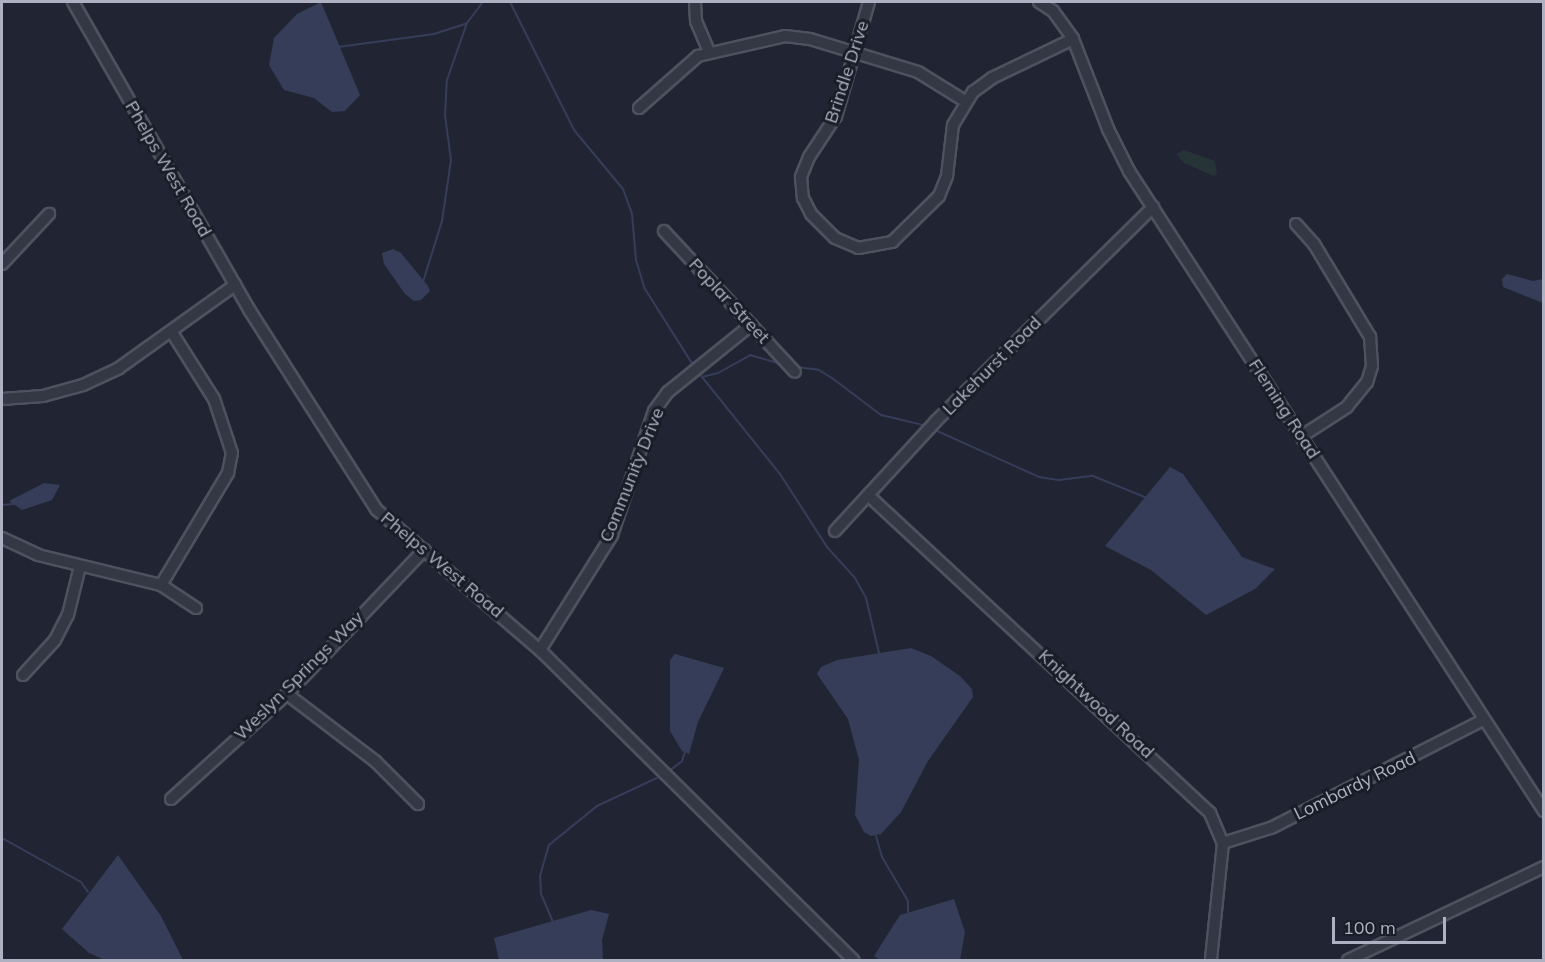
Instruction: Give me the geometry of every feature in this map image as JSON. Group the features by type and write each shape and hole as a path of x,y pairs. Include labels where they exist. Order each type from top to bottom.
{"street":[{"name":"Phelps West Road","path":"73,2 235,285 361,490 399,532 424,550 540,650 853,960"},
{"path":"695,2 696,21 709,51"},
{"name":"Brindle Drive","path":"869,2 832,126 809,157 801,177 803,198 811,214 844,243 858,248 882,246 899,237 931,205 944,185 953,125 965,101 992,78 1073,39"},
{"name":"Fleming Road","path":"1039,2 1053,11 1073,39 1108,129 1153,207 1544,811"},
{"path":"639,108 690,61 709,51 785,36 855,53 928,76 965,101"},
{"name":"Lakehurst Road","path":"835,531 936,421 1153,207"},
{"path":"2,264 5,250 50,214"},
{"path":"1296,224 1320,254 1370,337 1372,366 1367,382 1347,407 1302,436"},
{"name":"Poplar Street","path":"664,231 795,372"},
{"path":"2,399 43,396 83,386 119,368 235,285"},
{"name":"Community Drive","path":"540,650 612,535 654,411 668,392 751,325"},
{"path":"161,585 228,473 232,453 214,399 171,331"},
{"name":"Knightwood Road","path":"868,495 1194,795 1210,813 1223,843 1211,960"},
{"path":"2,538 38,555 161,585 196,608"},
{"name":"Weslyn Springs Way","path":"171,799 287,694 424,550"},
{"path":"23,675 55,640 68,615 80,566"},
{"path":"287,694 375,761 418,804"},
{"name":"Lombardy Road","path":"1223,843 1274,827 1483,720"},
{"path":"1348,960 1544,867"}],"shaded area":[{"path":"1184,150 1215,161 1217,174 1214,176 1184,163 1176,154"}],"water":[{"path":"321,2 360,95 345,111 332,112 314,98 284,90 269,65 274,38 297,14"},
{"path":"393,249 401,253 428,286 430,291 421,300 414,301 405,294 384,264 382,253"},
{"path":"1507,274 1533,281 1543,279 1543,303 1503,287 1502,279"},
{"path":"1170,467 1183,474 1242,557 1275,569 1255,589 1206,615 1151,570 1105,546"},
{"path":"44,483 60,485 52,500 22,510 9,501"},
{"path":"911,648 931,656 960,676 972,689 973,697 928,761 901,812 881,834 871,836 864,832 855,815 859,760 848,719 817,674 821,667 837,660"},
{"path":"675,654 724,668 698,722 689,754 682,751 670,731 670,660"},
{"path":"118,855 161,916 183,960 105,960 89,953 62,929"},
{"path":"954,899 965,932 960,960 880,960 874,956 900,915"},
{"path":"591,910 609,914 602,940 603,960 499,960 494,938"}],"waterway":[{"path":"423,282 442,221 451,160 445,115 447,80 467,23 483,2"},
{"path":"510,2 574,130 623,189 632,214 636,260 645,289 695,368"},
{"path":"338,47 434,34 467,23"},
{"path":"702,377 718,373 750,355 781,364"},
{"path":"796,367 819,370 881,415 927,426"},
{"path":"698,372 780,474 827,547 855,578 866,598 879,653"},
{"path":"935,430 1039,477 1059,480 1093,476 1147,498"},
{"path":"2,505 13,504"},
{"path":"668,772 682,761 685,752"},
{"path":"553,922 541,894 540,876 549,845 597,806 661,776"},
{"path":"876,836 882,857 908,901 908,912"},
{"path":"2,838 81,882 88,892"}]}
